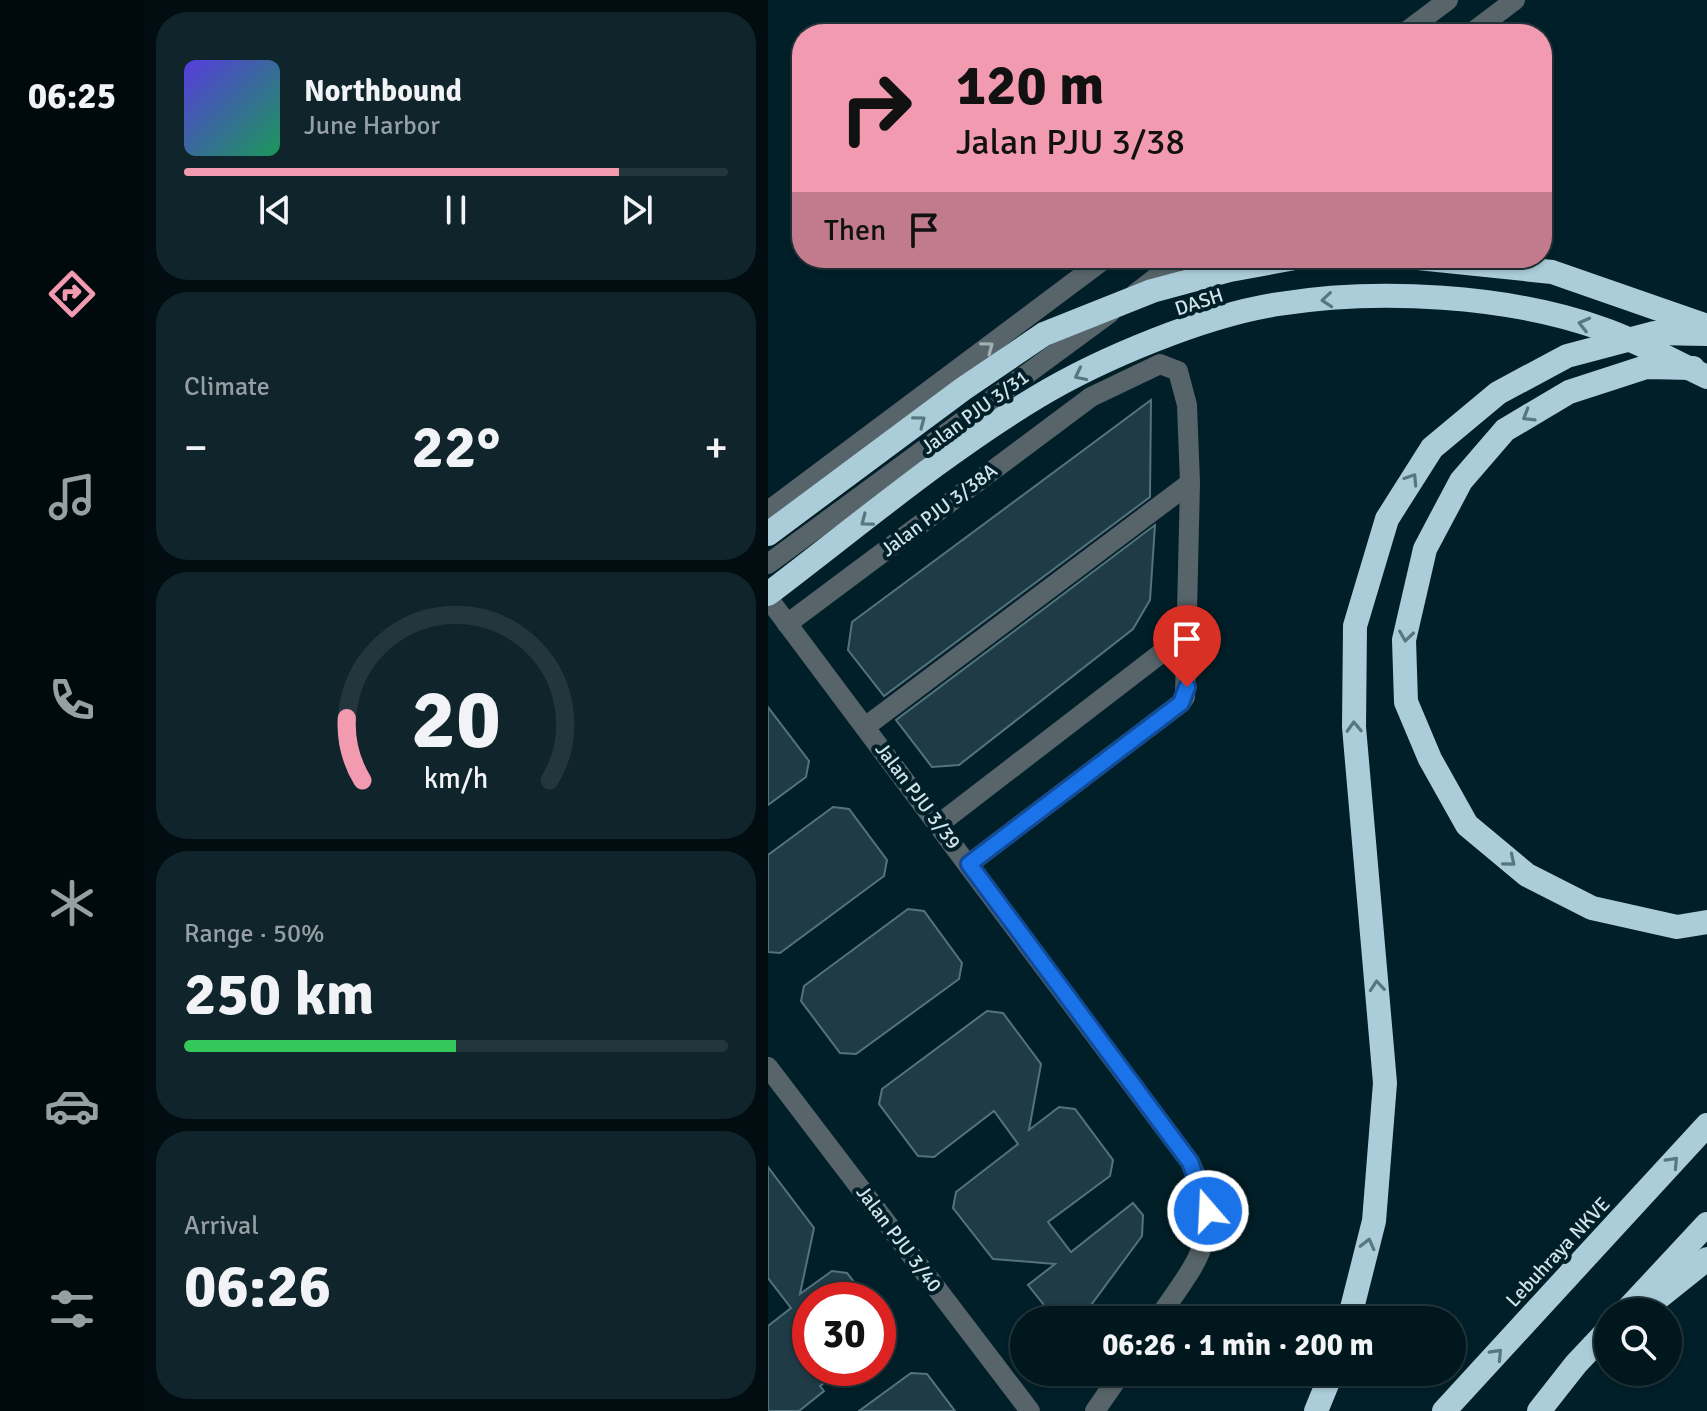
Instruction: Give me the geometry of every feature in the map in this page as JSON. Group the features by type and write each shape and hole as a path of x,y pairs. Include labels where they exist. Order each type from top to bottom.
{"highway":[{"name":"DASH","path":"768,534 963,389 1044,334 1152,291 1241,268"},
{"path":"1514,268 1552,272 1707,326"},
{"name":"DASH","path":"768,596 981,434 1038,396 1118,357 1197,325 1278,304 1358,297 1421,298 1518,308 1603,329 1707,377"},
{"path":"1353,1306 1374,1221 1385,1083 1354,727 1355,626 1387,519 1432,448 1498,393 1567,356 1654,333 1707,334"},
{"path":"1707,369 1646,367 1569,392 1505,430 1461,481 1425,549 1404,640 1406,702 1430,759 1467,825 1527,875 1592,908 1677,927 1707,922"},
{"name":"Lebuhraya NKVE","path":"1444,1411 1707,1125"},
{"path":"1638,1298 1707,1224"},
{"path":"1658,1298 1707,1259"},
{"path":"1539,1411 1594,1345"},
{"path":"1576,1364 1594,1349"},
{"path":"1316,1411 1326,1386"}],"street":[{"path":"1416,24 1448,0"},
{"path":"1483,24 1515,0"},
{"path":"768,511 1093,268"},
{"name":"Jalan PJU 3/31","path":"768,564 1168,268"},
{"name":"Jalan PJU 3/38A","path":"787,624 1091,397 1160,364 1178,371 1187,405 1190,483"},
{"path":"969,864 1181,703 1187,687 1190,483"},
{"path":"865,727 1190,483"},
{"name":"Jalan PJU 3/39","path":"768,596 1190,1162 1201,1184 1208,1211 1207,1235 1200,1257 1167,1306"},
{"path":"939,824 1186,634"},
{"name":"Jalan PJU 3/40","path":"768,1067 1030,1411"},
{"path":"1095,1411 1112,1386"}],"building":[{"path":"1151,400 1150,497 884,696 848,650 852,622"},
{"path":"1155,525 1150,600 1133,629 959,765 932,767 896,720"},
{"path":"768,707 809,761 806,777 768,805"},
{"path":"833,807 849,809 887,860 884,876 780,953 768,952 768,855"},
{"path":"908,909 924,911 962,963 959,979 856,1054 840,1053 801,1001 804,986"},
{"path":"987,1011 1003,1013 1041,1064 1029,1130 1059,1107 1075,1109 1113,1160 1110,1176 1048,1222 1071,1252 1133,1203 1143,1215 1142,1236 1090,1306 1045,1306 1028,1285 1055,1264 993,1259 953,1208 956,1192 1018,1144 994,1111 934,1157 918,1156 879,1104 882,1089"},
{"path":"768,1167 814,1228 803,1282 792,1282 792,1386 820,1386 824,1391 799,1411 768,1411 768,1326 791,1308 768,1278"},
{"path":"832,1271 847,1273 854,1282 817,1282"},
{"path":"911,1373 927,1374 955,1411 859,1411"}],"route":[{"path":"1187,687 1181,703 969,864 1190,1162 1201,1184 1208,1211"}]}
